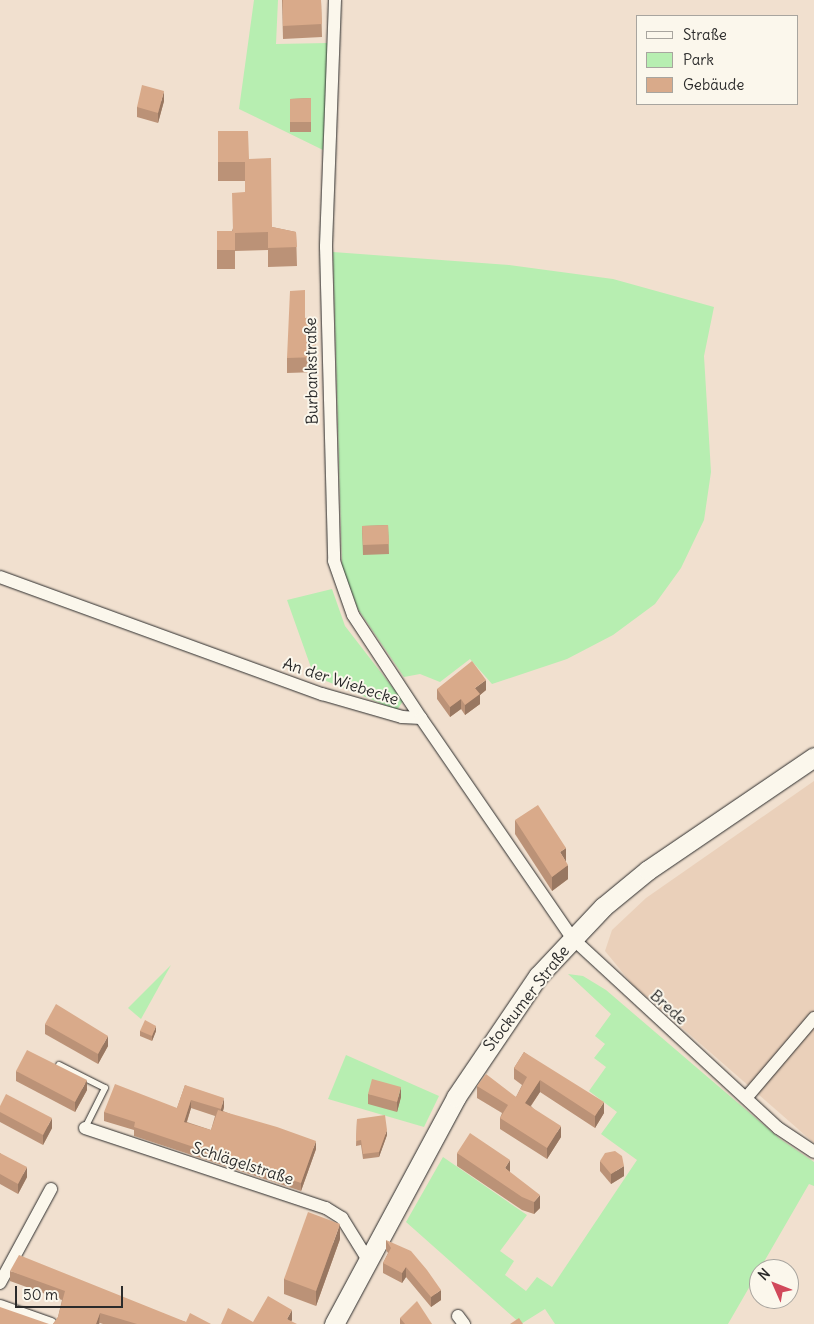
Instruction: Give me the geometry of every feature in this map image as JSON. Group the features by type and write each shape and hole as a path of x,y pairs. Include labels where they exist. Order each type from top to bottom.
{"main road":[{"name":"Stockumer Straße","path":"334,1324 488,1044 572,938 648,870 814,757"}],"street":[{"name":"Burbankstraße","path":"335,0 326,247 334,561 353,615 421,718"},
{"name":"An der Wiebecke","path":"0,577 322,694 402,717 421,718"},
{"path":"421,718 572,938"},
{"name":"Brede","path":"572,938 778,1128 814,1152"},
{"path":"746,1098 814,1018"},
{"name":"Schlägelstraße","path":"85,1128 326,1208 342,1218 368,1260"},
{"path":"0,1283 51,1189"},
{"path":"0,1306 51,1324"}],"lane":[{"path":"59,1065 105,1088 85,1128"}],"shaded area":[{"path":"814,781 814,1143 632,984 605,951 612,930 646,898"}],"green space":[{"path":"254,0 278,0 276,44 328,43 323,150 239,109"},
{"path":"333,252 509,265 613,279 714,307 704,356 711,472 704,520 681,568 655,604 613,635 567,659 492,684 470,659 440,682 420,674 404,677 358,609 342,566"},
{"path":"332,589 345,626 403,701 397,710 314,676 287,600"},
{"path":"171,965 141,1019 128,1008"},
{"path":"568,974 583,976 606,990 780,1139 814,1162 814,1186 809,1184 766,1259 749,1259 749,1288 728,1324 555,1324 545,1309 521,1324 406,1222 443,1157 527,1215 500,1251 514,1261 505,1275 526,1291 537,1277 552,1287 637,1160 601,1134 617,1112 589,1091 606,1067 594,1058 605,1044 595,1036 611,1014"},
{"path":"346,1055 439,1096 424,1127 328,1099"}],"building":[{"path":"283,0 321,0 322,24 283,26"},
{"path":"142,85 164,91 158,113 137,107"},
{"path":"311,98 311,122 290,122 290,99"},
{"path":"218,131 248,131 249,159 271,158 272,227 296,232 297,247 268,248 268,232 235,233 235,250 217,250 217,231 233,231 232,193 245,192 245,162 218,162"},
{"path":"305,290 305,318 313,317 317,357 287,358 290,291"},
{"path":"388,525 389,544 363,545 362,526"},
{"path":"472,661 486,680 475,688 480,694 465,705 461,699 450,707 437,689"},
{"path":"538,805 566,848 560,852 568,865 552,877 515,820"},
{"path":"56,1004 108,1036 98,1054 45,1024"},
{"path":"145,1020 156,1026 152,1036 140,1031"},
{"path":"27,1050 87,1080 75,1102 16,1071"},
{"path":"524,1052 604,1102 595,1116 540,1080 525,1103 561,1126 547,1148 500,1118 508,1105 477,1086 486,1074 516,1097 527,1077 514,1068"},
{"path":"372,1079 401,1087 397,1102 368,1094"},
{"path":"115,1084 177,1108 185,1085 224,1098 221,1109 191,1100 184,1122 211,1130 218,1110 277,1127 316,1141 301,1183 134,1127 135,1122 104,1112"},
{"path":"6,1094 52,1118 43,1135 0,1112 0,1106"},
{"path":"385,1115 387,1130 379,1152 363,1154 361,1140 356,1141 357,1119"},
{"path":"470,1133 510,1160 505,1168 540,1195 534,1202 522,1197 457,1153"},
{"path":"615,1151 622,1156 624,1166 611,1174 600,1161 605,1153"},
{"path":"0,1153 27,1167 18,1184 0,1174"},
{"path":"308,1212 340,1224 316,1291 284,1279"},
{"path":"386,1240 411,1251 441,1290 431,1297 406,1267 402,1273 383,1263 391,1248"},
{"path":"19,1255 186,1322 190,1313 211,1324 137,1324 100,1313 96,1324 53,1324 58,1317 65,1291 10,1271"},
{"path":"268,1296 292,1310 287,1319 297,1324 221,1324 228,1308 253,1322"},
{"path":"417,1301 432,1324 405,1324 400,1318"},
{"path":"0,1307 49,1324 0,1324"},
{"path":"519,1318 523,1324 510,1324"}]}
